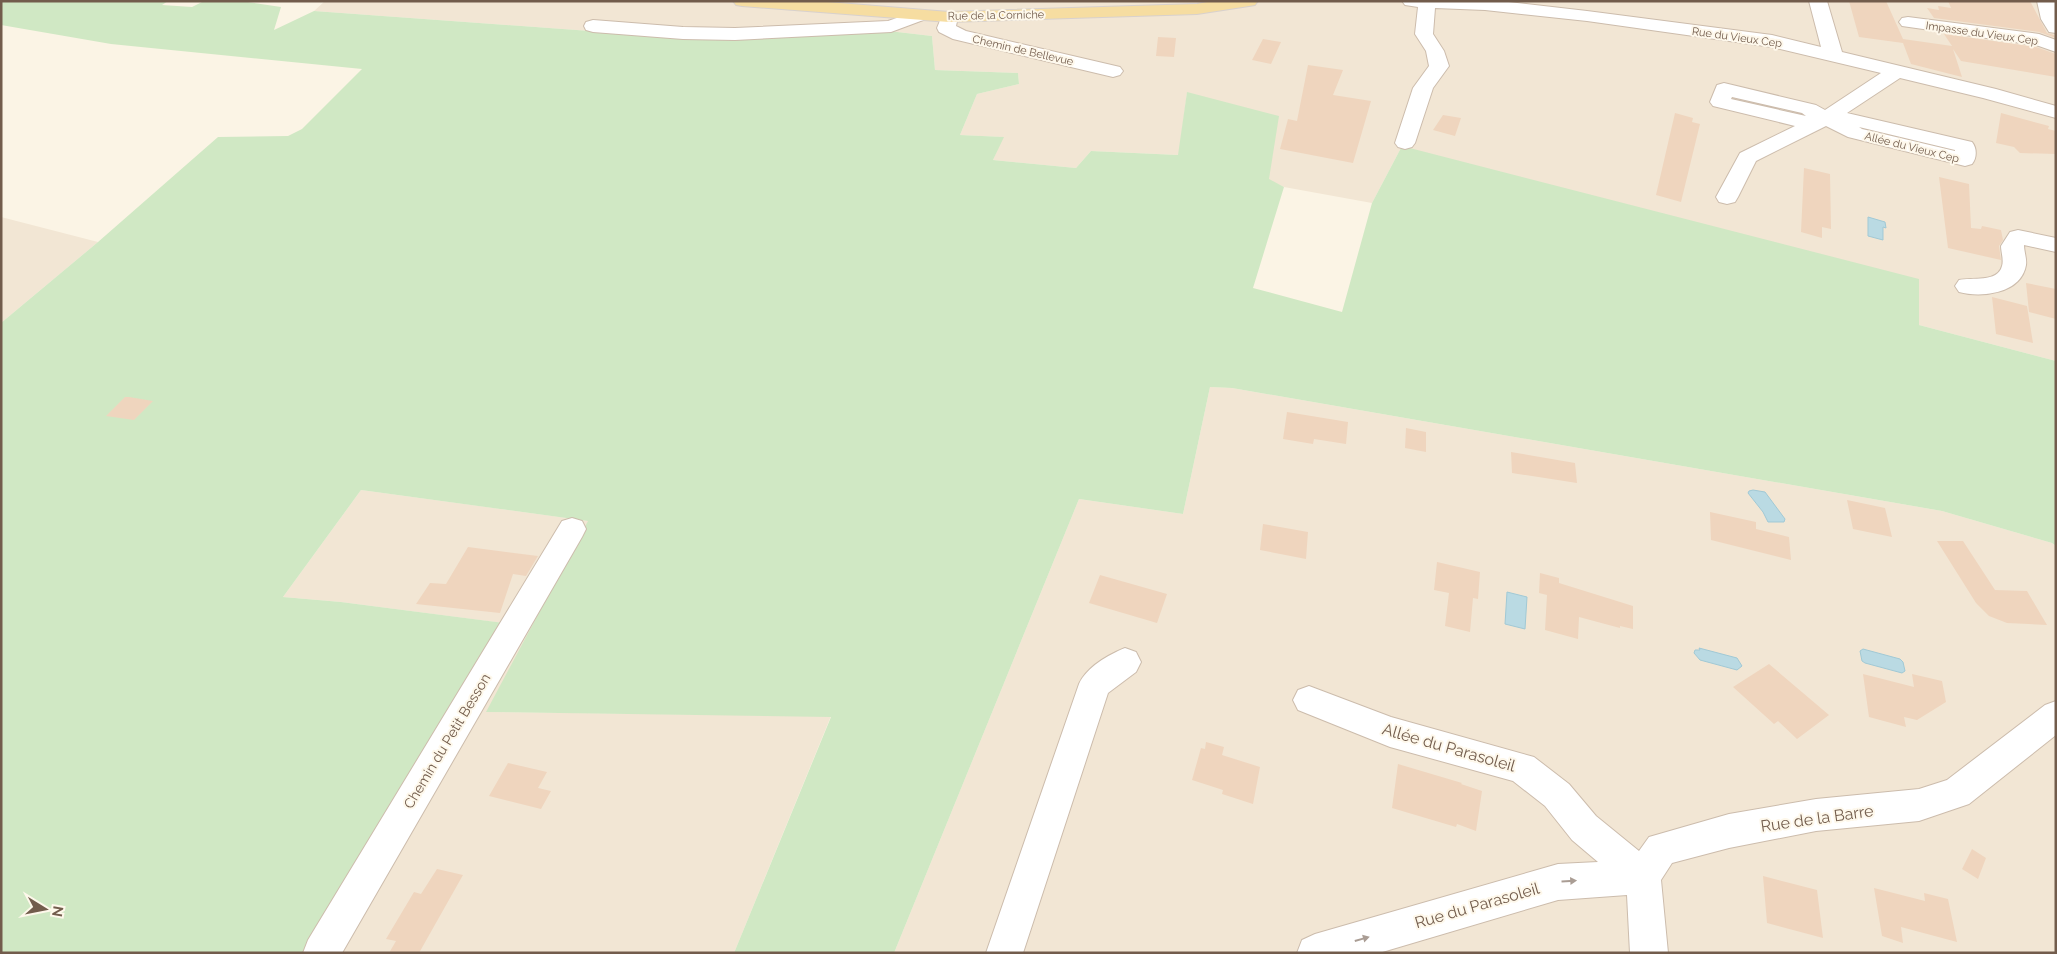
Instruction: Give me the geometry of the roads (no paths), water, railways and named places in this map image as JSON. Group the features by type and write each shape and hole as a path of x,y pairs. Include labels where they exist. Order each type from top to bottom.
{"main road":[{"name":"Rue de la Corniche","path":"742,1 950,16 1197,9 1249,1"}],"street":[{"name":"Rue du Vieux Cep","path":"1411,1 1484,5 1587,16 1772,42 1989,93 2056,112"},
{"path":"1818,1 1833,55"},
{"path":"2046,1 2050,19 2056,28"},
{"path":"1405,143 1423,88 1439,66 1435,51 1424,34 1427,2"},
{"path":"593,26 683,33 735,34 891,26 920,15"},
{"name":"Chemin de Bellevue","path":"950,16 946,28 960,35 1113,71"},
{"name":"Impasse du Vieux Cep","path":"1908,22 2039,40 2056,46"},
{"path":"1727,198 1748,157 1826,118 1897,71"},
{"name":"Allée du Vieux Cep","path":"1826,118 1855,120 1965,146 1965,160 1855,133 1826,118"},
{"path":"1967,286 1989,286 2005,280 2014,266 2012,246 2018,237 2056,245"},
{"name":"Chemin du Petit Besson","path":"321,953 572,529"},
{"path":"1004,953 1095,684 1125,662"},
{"name":"Allée du Parasoleil","path":"1309,700 1390,732 1522,768 1557,795 1584,828 1643,876"},
{"name":"Rue de la Barre","path":"1643,876 1661,849 1729,831 1816,815 1919,804 1957,793 2056,715"},
{"path":"1643,876 1648,953"},
{"name":"Rue du Parasoleil","path":"1315,953 1558,882 1643,876"}],"water":[{"path":"1868,217 1885,222 1886,228 1883,227 1883,240 1868,236"},
{"path":"1753,490 1765,492 1785,519 1784,522 1768,522 1763,512 1748,493"},
{"path":"1507,592 1527,597 1525,629 1505,624"},
{"path":"1699,648 1737,658 1742,666 1737,670 1700,660 1694,653 1695,650 1700,650"},
{"path":"1863,649 1900,659 1903,662 1905,671 1902,673 1865,663 1862,661 1860,651"}]}
